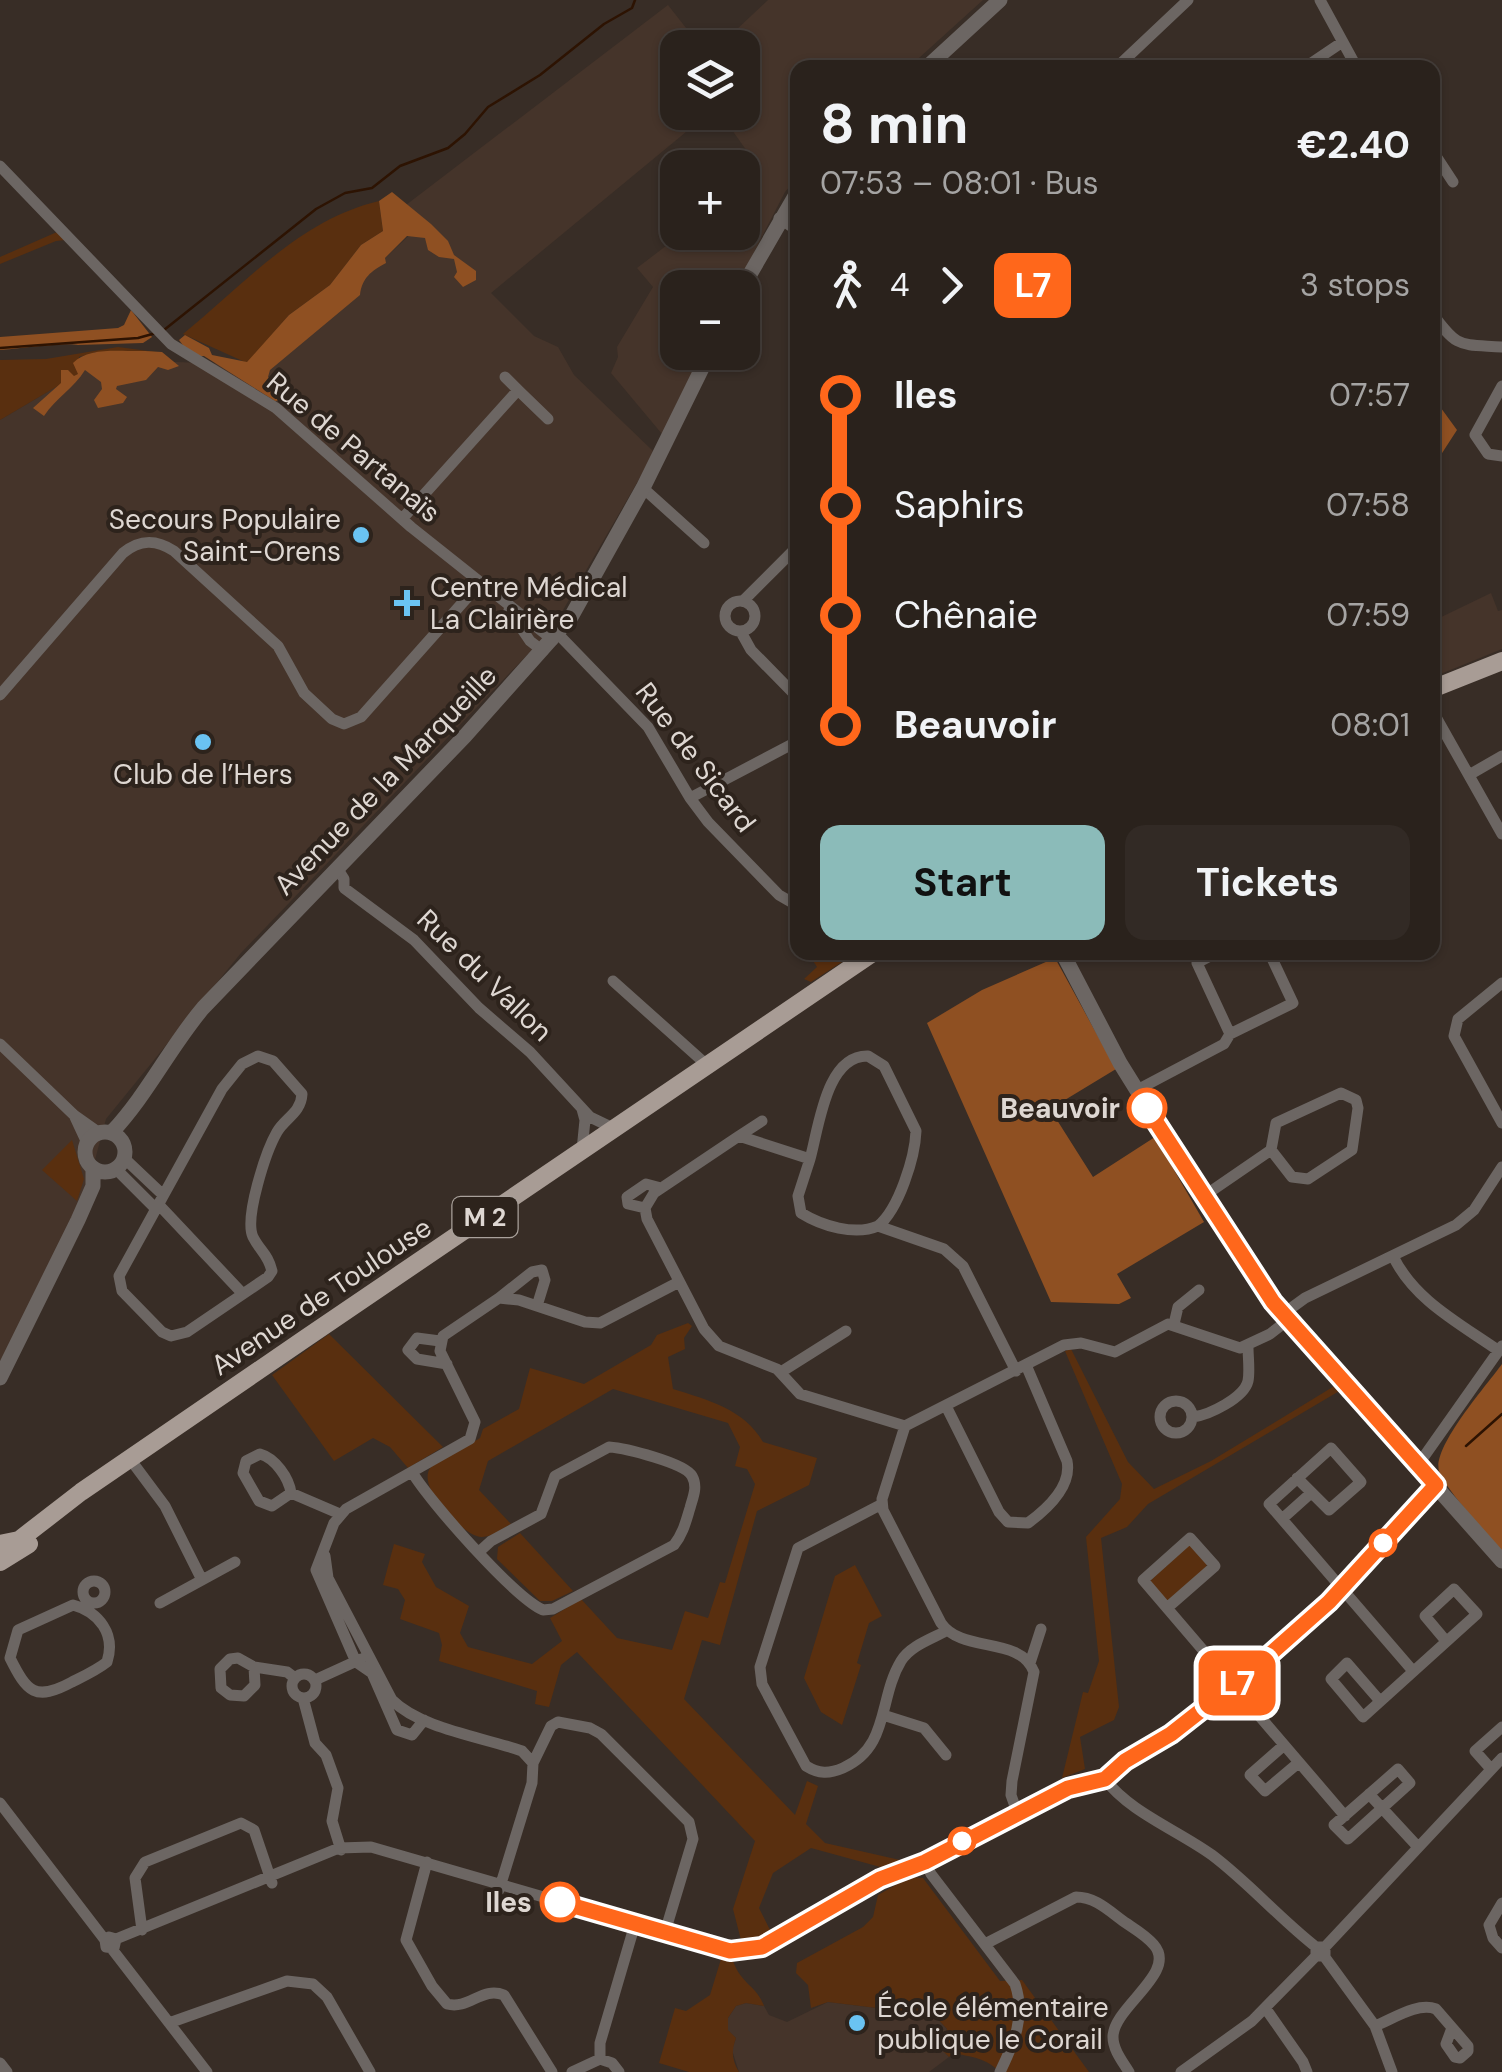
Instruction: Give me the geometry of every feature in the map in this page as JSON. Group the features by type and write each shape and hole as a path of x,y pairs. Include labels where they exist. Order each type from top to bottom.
{"main road":[{"path":"1440,686 1502,661"},
{"name":"Avenue de Toulouse","path":"0,1562 41,1536 130,1459 862,960"},
{"name":"Avenue de Toulouse","path":"0,1544 19,1540 98,1483"}],"street":[{"path":"935,60 1000,0"},
{"path":"1124,60 1188,0"},
{"path":"1320,0 1351,60"},
{"path":"1316,60 1341,43"},
{"path":"1440,162 1453,182"},
{"name":"Rue de Partanaïs","path":"0,166 165,339 203,366 266,400 402,520 551,642"},
{"path":"752,270 790,202"},
{"path":"779,218 790,226"},
{"path":"1440,323 1454,341 1502,347"},
{"name":"Avenue de la Marqueille","path":"0,1378 107,1152 188,1026 551,642 573,614 644,488 701,370"},
{"path":"506,377 548,418"},
{"path":"1502,386 1475,435 1488,454 1502,456"},
{"path":"402,520 518,390"},
{"path":"644,488 704,543"},
{"path":"0,695 123,553 143,542 168,546 215,588 278,646 304,693 332,719 344,724 361,716 481,582"},
{"path":"743,601 754,608 756,618 742,632 732,630 724,616 728,606 743,601 790,554"},
{"path":"508,608 525,646 528,666"},
{"path":"742,632 751,650 790,690"},
{"name":"Rue de Sicard","path":"551,642 648,727 690,798 760,876 790,901"},
{"path":"1440,724 1502,834"},
{"path":"690,798 790,744"},
{"path":"1469,775 1502,756"},
{"path":"337,868 344,888"},
{"name":"Rue du Vallon","path":"321,884 344,888 414,940 479,1008 530,1052 582,1110 598,1123 615,1129"},
{"path":"1066,960 1137,1090 1259,1284 1502,1561"},
{"path":"1203,960 1197,963 1230,1034"},
{"path":"1137,1090 1224,1044 1230,1034 1293,1003 1273,960"},
{"path":"614,980 708,1066"},
{"path":"1502,983 1458,1019 1454,1036 1502,1123"},
{"path":"0,1044 74,1115 242,1294"},
{"path":"258,1056 273,1061 299,1088 302,1102 279,1128 270,1146 250,1218 253,1238 264,1250 272,1271 181,1336 162,1332 118,1282 159,1203 233,1073 258,1056"},
{"path":"859,1056 884,1066 916,1131 896,1204 890,1217 878,1226 850,1230 801,1213 798,1196 837,1070 859,1056"},
{"path":"1204,1196 1271,1150 1276,1123 1342,1093 1356,1100 1352,1150 1308,1180 1292,1177 1271,1150"},
{"path":"581,1152 585,1120 582,1110"},
{"path":"762,1120 661,1188 645,1208 647,1219 704,1330 720,1346 781,1372 800,1394 905,1426 1074,1342 1115,1352 1161,1325 1174,1324 1231,1346 1248,1347 1305,1298 1456,1225 1474,1210 1502,1166"},
{"path":"739,1136 810,1159"},
{"path":"645,1208 628,1204 627,1197 646,1184 661,1188"},
{"path":"878,1226 944,1250 958,1260 1021,1368 1067,1461 1069,1475 1062,1489 1028,1524 1008,1522 999,1512 946,1406"},
{"path":"1393,1256 1418,1294 1500,1348 1418,1465"},
{"path":"440,1341 447,1331 532,1272 542,1270 545,1280 537,1306"},
{"path":"499,1298 600,1323 679,1282"},
{"path":"1174,1324 1178,1308 1199,1290"},
{"path":"781,1372 846,1331"},
{"path":"440,1341 417,1338 408,1350 416,1359 447,1364"},
{"path":"424,1720 412,1735 397,1730 372,1674 356,1662 317,1578 317,1562 337,1519 463,1445 474,1430 472,1413 440,1341"},
{"path":"1193,1417 1204,1416 1243,1391 1248,1380 1248,1347"},
{"path":"905,1426 882,1504 946,1631"},
{"path":"412,1472 425,1494 480,1551 535,1606 544,1610 674,1545 681,1537 695,1491 694,1481 690,1473 677,1465 609,1447 561,1470 552,1482 541,1514 480,1551"},
{"path":"1297,1478 1328,1510 1362,1482 1331,1448 1297,1478 1269,1504 1414,1671"},
{"path":"260,1454 267,1456 291,1494 272,1506 259,1501 243,1473 246,1461 260,1454"},
{"path":"130,1459 165,1506 202,1580"},
{"path":"111,1943 341,1851 371,1847 500,1888 730,1951 754,1950 860,1888 925,1862 1068,1788 1105,1779 1125,1761 1171,1734 1236,1685 1341,1588 1436,1485"},
{"path":"1282,1519 1311,1493"},
{"path":"291,1494 337,1519"},
{"path":"882,1504 798,1548 760,1675 801,1759 815,1772 831,1772 864,1757 873,1743 902,1660 946,1631 1016,1652 1030,1663"},
{"path":"337,1519 325,1554 325,1569 392,1700 402,1710 424,1720 522,1750 533,1762"},
{"path":"1167,1608 1215,1566 1190,1538 1143,1580 1345,1816"},
{"path":"160,1603 235,1562"},
{"path":"1380,1700 1347,1664 1331,1679 1363,1717 1477,1614 1454,1589 1424,1616 1446,1641"},
{"path":"66,1606 90,1607 111,1643 103,1666 47,1694 28,1688 14,1667 9,1651 18,1630 66,1606"},
{"path":"1017,1812 1012,1780 1032,1684 1030,1663 1041,1630"},
{"path":"314,1680 370,1654"},
{"path":"0,1674 14,1667"},
{"path":"254,1668 287,1672 295,1678"},
{"path":"295,1678 305,1674 314,1680"},
{"path":"295,1678 292,1688 304,1698 315,1743 326,1755 338,1788 332,1821 341,1851"},
{"path":"304,1698 314,1692 314,1680"},
{"path":"883,1715 924,1728 946,1754"},
{"path":"500,1888 532,1782 533,1762 551,1726 558,1722 590,1728 689,1822 693,1839 666,1932"},
{"path":"1491,1769 1476,1751 1502,1727"},
{"path":"1283,1746 1250,1775 1265,1791 1297,1764"},
{"path":"1181,2072 1266,2009 1502,1758"},
{"path":"1398,1769 1410,1784 1348,1840 1334,1825 1369,1794 1398,1769"},
{"path":"1105,1779 1121,1798 1195,1843 1251,1886 1320,1952 1375,2026 1392,2072"},
{"path":"1369,1794 1418,1847"},
{"path":"0,1803 207,2072"},
{"path":"143,1931 136,1878 145,1862 241,1823 254,1830 271,1880"},
{"path":"427,1862 406,1929 409,1949 447,2004 459,2006 489,1992 504,1995 552,2072"},
{"path":"925,1862 930,1874 1015,1984 1022,2009 1000,2072"},
{"path":"985,1944 1076,1897 1096,1902 1152,1943 1160,1956 1158,1970 1118,2021 1112,2036 1129,2072"},
{"path":"1502,1903 1489,1924 1493,1938 1502,1948"},
{"path":"600,2059 600,2042 635,1924"},
{"path":"169,2023 287,1981 313,1984 327,1997 370,2072"},
{"path":"1375,2026 1425,2006 1436,2010 1452,2028"},
{"path":"1266,2009 1306,2072"},
{"path":"572,2072 600,2059 612,2062 618,2072"},
{"path":"0,2064 7,2072"}],"shaded area":[{"path":"768,0 983,0 917,60 790,60 790,186 760,240 760,150 746,150 732,130 760,130 760,30 736,30"},
{"path":"668,5 688,30 660,30 660,130 688,130 491,293 534,336 558,347 574,375 653,451 645,469 552,629 241,953 106,1119 82,1208 0,1361 0,420 103,359 272,366 421,224 406,205"},
{"path":"392,192 448,241 454,255 476,271 476,280 463,287 454,277 454,259 439,257 428,250 425,238 407,236 385,258 386,263 368,276 360,295 270,370 268,377 283,392 283,400 275,401 204,356 191,356 179,340 185,335 209,348 212,355 247,362 289,315 330,285 361,245 383,231 379,201"},
{"path":"379,201 383,231 361,245 330,285 289,315 247,363 183,334 298,238 350,210"},
{"path":"57,232 65,240 0,264 0,257"},
{"path":"661,250 755,250 745,270 660,270 660,370 694,370 662,434 611,373 618,357 617,347 653,287 637,268"},
{"path":"131,310 152,337 143,343 0,350 0,337 118,328 124,325"},
{"path":"118,347 156,352 96,352 79,357 78,374 0,420 0,360 46,359"},
{"path":"162,352 179,366 168,370 158,367 146,380 117,386 127,397 123,403 98,408 94,400 102,389 101,382 85,370 44,416 33,408 61,383 61,370 78,374 73,363 88,354"},
{"path":"1440,407 1457,430 1440,456"},
{"path":"1491,593 1498,611 1502,610 1502,649 1440,674 1440,618"},
{"path":"813,960 845,960 811,982 804,979 817,967"},
{"path":"1056,960 1116,1069 1050,1109 1093,1177 1155,1137 1204,1222 1117,1274 1131,1298 1119,1304 1051,1302 927,1023 982,990"},
{"path":"72,1140 84,1179 77,1201 42,1170"},
{"path":"688,1323 692,1326 684,1338 685,1349 668,1357 673,1389 735,1414 763,1442 817,1458 809,1485 757,1511 720,1645 702,1640 684,1699 795,1815 807,1781 818,1786 806,1824 825,1843 900,1860 884,1868 811,1848 773,1873 759,1908 771,1932 742,1944 733,1909 755,1841 577,1652 561,1665 549,1707 535,1704 537,1691 439,1661 439,1633 400,1619 405,1600 398,1589 383,1585 394,1544 425,1554 422,1562 436,1587 469,1606 460,1633 468,1647 532,1664 562,1641 550,1618 581,1599 617,1638 672,1650 685,1611 708,1618 720,1582 725,1583 755,1484 747,1469 735,1466 740,1447 728,1423 613,1389 488,1461 479,1490 511,1524 486,1537 464,1529 444,1510 429,1486 428,1476 436,1463 480,1438 483,1429 519,1409 530,1368 584,1384 651,1345 657,1335"},
{"path":"329,1334 443,1447 408,1468 390,1447 373,1438 334,1461 272,1375"},
{"path":"1071,1349 1128,1462 1154,1489 1211,1461 1336,1385 1341,1390 1148,1504 1127,1527 1101,1538 1119,1707 1114,1720 1080,1737 1085,1769 1062,1778 1083,1692 1088,1693 1099,1661 1086,1537 1120,1499 1122,1484 1065,1351"},
{"path":"1502,1364 1502,1552 1443,1479 1439,1460 1452,1432"},
{"path":"520,1533 573,1591 552,1601 540,1601 497,1559 498,1547"},
{"path":"1190,1544 1207,1563 1206,1568 1167,1601 1149,1582"},
{"path":"855,1565 882,1616 869,1623 857,1663 861,1665 842,1725 821,1712 804,1678 835,1576"},
{"path":"910,1877 923,1878 1000,1981 1022,1980 1089,2072 999,2072 978,2059 954,2053 949,2057 942,2050 947,2029 934,2015 828,2002 811,2008 808,1985 796,1973 797,1963 863,1927 873,1917 878,1895"},
{"path":"721,1959 733,1961 764,2006 736,2006 728,2018 728,2030 736,2038 733,2056 739,2072 689,2072 659,2063 675,2008 686,2011 710,1995"},
{"path":"828,2002 934,2015 947,2029 943,2050 949,2057 929,2072 739,2072 732,2050 736,2038 728,2031 728,2018 736,2006 764,2006 769,2015 787,2022"}],"waterway":[{"path":"164,330 316,209 345,193 372,188 400,166 448,148 488,107 540,75 604,24 632,8 635,0"},
{"path":"0,348 138,338 156,333"},
{"path":"1466,1446 1502,1414"}],"bus line":[{"name":"L7","path":"560,1902 730,1951 762,1947 880,1879 925,1862 1068,1788 1105,1779 1125,1761 1171,1734 1218,1699 1329,1602 1436,1485 1259,1284 1147,1108"}],"place":[{"name":"Secours Populaire Saint-Orens","path":"361,535"},
{"name":"Centre Médical La Clairière","path":"407,603"},
{"name":"Club de l’Hers","path":"203,742"},
{"name":"Beauvoir","path":"1147,1108"},
{"name":"Iles","path":"560,1902"},
{"name":"École élémentaire publique le Corail","path":"857,2023"}]}
